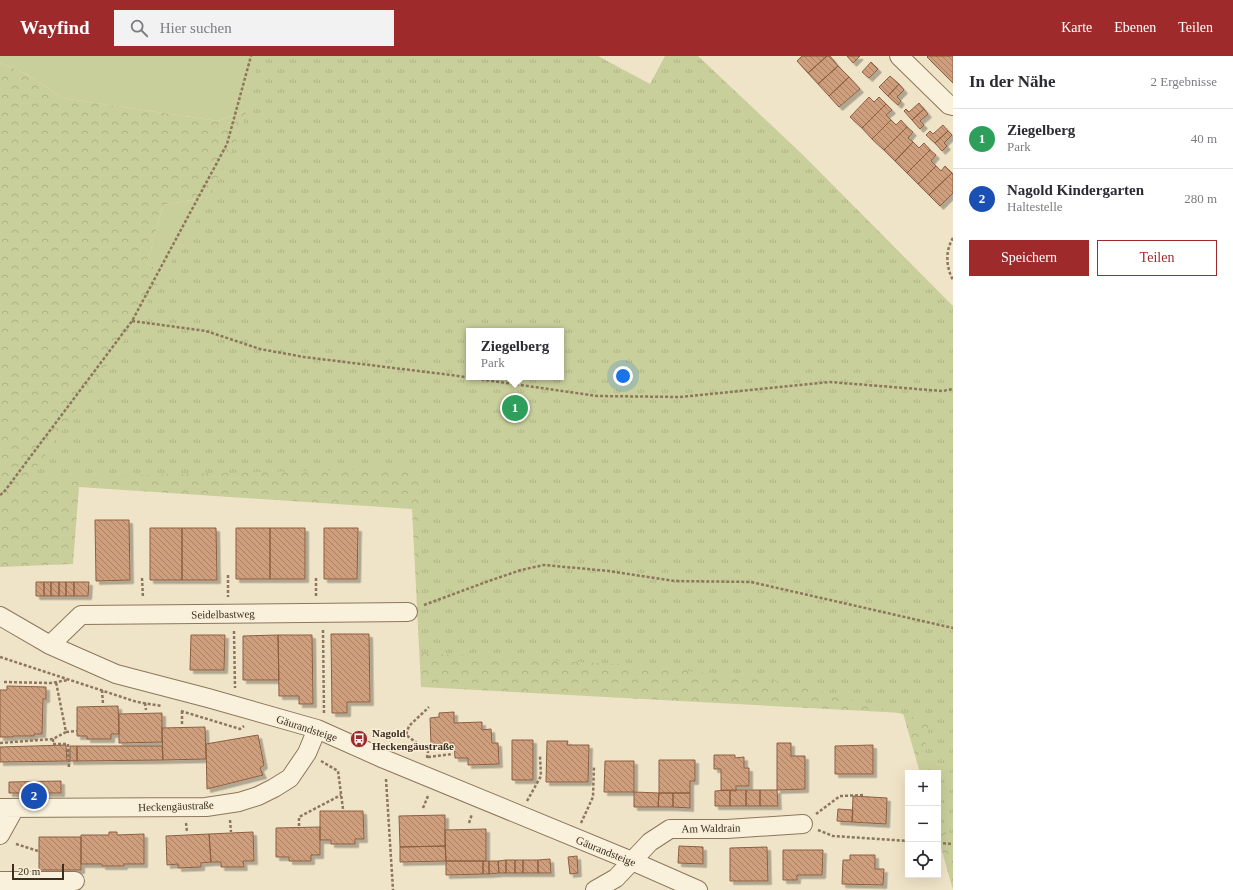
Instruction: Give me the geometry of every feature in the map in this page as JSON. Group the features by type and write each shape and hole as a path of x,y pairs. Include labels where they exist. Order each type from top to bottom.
{"street":[{"path":"899,56 949,105 953,106"},
{"name":"Seidelbastweg","path":"50,645 82,615 408,612"},
{"name":"Gäurandsteige","path":"0,616 50,645 116,674 320,730 384,759 632,861 698,890"},
{"name":"Heckengäustraße","path":"8,808 206,807 239,802 269,791 290,778 320,730"},
{"path":"8,808 8,839"},
{"name":"Am Waldrain","path":"595,890 616,878 650,842 670,829 727,829 803,824"},
{"path":"0,881 75,881"}],"path":[{"path":"0,495 4,492 132,321 226,144 251,56"},
{"path":"953,238 947,257 950,274 953,280"},
{"path":"132,321 206,331 260,349 304,357 466,377"},
{"path":"486,380 597,396 680,397 830,382 942,391 953,389"},
{"path":"408,612 486,582 521,570 544,565 609,571 674,581 751,582 953,628"},
{"path":"228,575 235,706"},
{"path":"320,730 322,613"},
{"path":"4,682 56,682 68,680"},
{"path":"56,682 66,732"},
{"path":"102,690 103,704"},
{"path":"146,703 146,710"},
{"path":"426,776 428,751 406,735 409,726 429,707"},
{"path":"182,711 182,725"},
{"path":"0,743 53,739 66,732 77,731"},
{"path":"53,739 53,744 68,744 69,769"},
{"path":"427,757 453,754"},
{"path":"520,815 541,776 540,756"},
{"path":"384,759 393,890"},
{"path":"574,838 593,798 594,766"},
{"path":"338,771 343,809"},
{"path":"299,826 299,817 341,795"},
{"path":"803,824 840,796 865,795"},
{"path":"803,824 833,836 905,841"},
{"path":"8,839 38,851"},
{"path":"941,843 953,844"}],"green space":[{"path":"0,56 413,56 197,287 147,264 163,205 266,187 285,97 218,121 62,98 27,74 0,63"},
{"path":"259,56 598,56 650,84 665,56 698,56 803,155 953,306 953,850 941,821 941,770 920,770 930,722 793,683 633,665 421,653 422,468 29,478 119,348 197,219 242,130"},
{"path":"595,56 749,135 953,559 953,890 941,848 941,770 919,770 903,713 421,687 412,509 79,487 73,564 0,567 0,63 27,74 62,98 218,121 285,97 266,187 163,205 147,264 197,287"}],"building":[{"path":"802,56 827,56 808,73 797,61"},
{"path":"827,56 830,56 838,66 818,84 808,73"},
{"path":"847,56 860,56 853,63"},
{"path":"953,56 953,83 927,57"},
{"path":"871,62 878,69 869,78 862,72"},
{"path":"838,66 849,77 829,96 818,84"},
{"path":"890,76 899,84 888,96 879,87"},
{"path":"849,77 860,89 839,107 829,96"},
{"path":"899,84 904,90 897,97 901,101 898,105 888,96"},
{"path":"869,97 874,102 879,97 886,104 862,128 850,117"},
{"path":"919,103 924,109 912,120 904,111 906,109 909,112"},
{"path":"886,104 892,110 886,115 891,120 872,139 862,128"},
{"path":"924,109 928,114 920,121 924,125 920,129 912,120"},
{"path":"891,120 896,125 901,120 907,127 884,150 872,139"},
{"path":"943,125 948,131 935,143 926,135 930,131 933,134"},
{"path":"907,127 913,132 908,138 913,142 895,161 884,150"},
{"path":"948,131 952,135 944,143 947,146 942,151 935,143"},
{"path":"913,142 919,148 924,143 930,150 907,173 895,161"},
{"path":"930,150 936,155 931,161 936,166 918,184 907,173"},
{"path":"936,166 941,171 945,166 952,173 929,195 918,184"},
{"path":"952,173 953,193 940,206 929,195"},
{"path":"95,520 129,520 130,580 96,581"},
{"path":"150,528 182,528 182,580 150,580"},
{"path":"182,528 216,528 217,580 182,580"},
{"path":"236,528 270,528 270,579 236,579"},
{"path":"270,528 305,528 305,579 270,579"},
{"path":"324,528 358,528 357,579 324,579"},
{"path":"36,582 44,582 44,596 36,596"},
{"path":"44,582 51,582 51,596 44,596"},
{"path":"51,582 59,582 59,596 51,596"},
{"path":"59,582 66,582 66,596 59,596"},
{"path":"66,582 74,582 74,596 66,596"},
{"path":"74,582 89,582 88,596 74,596"},
{"path":"331,634 369,634 370,702 347,702 347,713 332,713"},
{"path":"191,635 225,635 224,670 190,670"},
{"path":"278,635 279,680 243,680 243,636"},
{"path":"278,635 312,635 313,704 299,704 299,696 279,696"},
{"path":"7,686 46,687 46,699 43,699 42,734 34,734 34,736 0,737 0,690 7,690"},
{"path":"118,706 119,734 111,734 111,739 87,739 87,736 77,736 77,707"},
{"path":"454,712 454,723 482,722 482,730 491,729 492,743 498,743 499,764 468,765 468,758 455,758 454,743 431,744 430,718 439,717 439,713"},
{"path":"162,713 162,742 119,743 119,714"},
{"path":"205,727 206,759 163,760 162,728"},
{"path":"258,735 264,765 260,768 263,775 207,789 206,744"},
{"path":"512,740 533,740 533,780 512,780"},
{"path":"547,741 568,741 567,745 589,745 588,782 546,782"},
{"path":"777,743 791,743 791,756 805,756 805,789 777,790"},
{"path":"66,745 67,761 0,762 0,747"},
{"path":"873,745 873,774 835,774 835,746"},
{"path":"70,746 77,746 77,761 70,761"},
{"path":"77,746 162,746 163,760 77,761"},
{"path":"714,755 735,755 735,758 744,757 744,768 749,768 749,786 736,786 736,791 721,790 721,769 714,769"},
{"path":"659,760 695,760 695,781 690,781 690,793 659,793"},
{"path":"605,761 634,761 634,792 604,792"},
{"path":"61,781 61,793 9,793 9,782"},
{"path":"730,790 746,790 746,806 730,806"},
{"path":"730,790 730,806 715,806 715,791"},
{"path":"746,790 760,790 760,806 746,806"},
{"path":"760,790 777,790 778,806 760,806"},
{"path":"634,792 659,793 658,807 634,807"},
{"path":"659,793 673,793 673,807 658,807"},
{"path":"673,793 690,793 690,808 673,807"},
{"path":"853,796 887,798 886,824 852,822"},
{"path":"838,809 853,810 852,822 837,821"},
{"path":"320,811 363,811 364,839 355,839 355,844 331,844 331,840 320,840"},
{"path":"445,815 445,846 400,847 399,816"},
{"path":"320,827 320,855 311,855 311,861 289,861 289,857 276,857 276,828"},
{"path":"486,829 486,861 446,861 445,830"},
{"path":"109,832 117,832 117,835 144,834 144,864 102,866 102,864 81,864 81,835 109,835"},
{"path":"253,832 254,861 243,861 244,867 221,867 221,862 211,862 209,834"},
{"path":"209,834 211,862 201,863 201,867 178,868 178,864 167,865 166,836"},
{"path":"39,837 81,837 81,870 39,870"},
{"path":"445,846 446,861 400,862 400,847"},
{"path":"679,846 703,847 703,864 678,863"},
{"path":"767,847 768,881 730,881 730,848"},
{"path":"783,850 823,850 822,875 797,875 797,880 783,880"},
{"path":"850,855 875,855 875,869 884,869 883,885 842,884 843,860 850,860"},
{"path":"577,856 578,873 570,874 568,857"},
{"path":"550,859 551,873 538,873 538,860"},
{"path":"506,860 506,873 499,873 498,861"},
{"path":"506,860 515,860 515,873 506,873"},
{"path":"515,860 523,860 523,873 515,873"},
{"path":"523,860 538,860 538,873 523,873"},
{"path":"446,861 483,861 483,874 446,875"},
{"path":"483,861 489,861 489,874 483,874"},
{"path":"489,861 498,861 499,873 489,874"}],"place":[{"name":"Ziegelberg","path":"515,408"},
{"name":"Nagold Heckengäustraße","path":"359,739"},
{"name":"Nagold Kindergarten","path":"34,796"}]}
